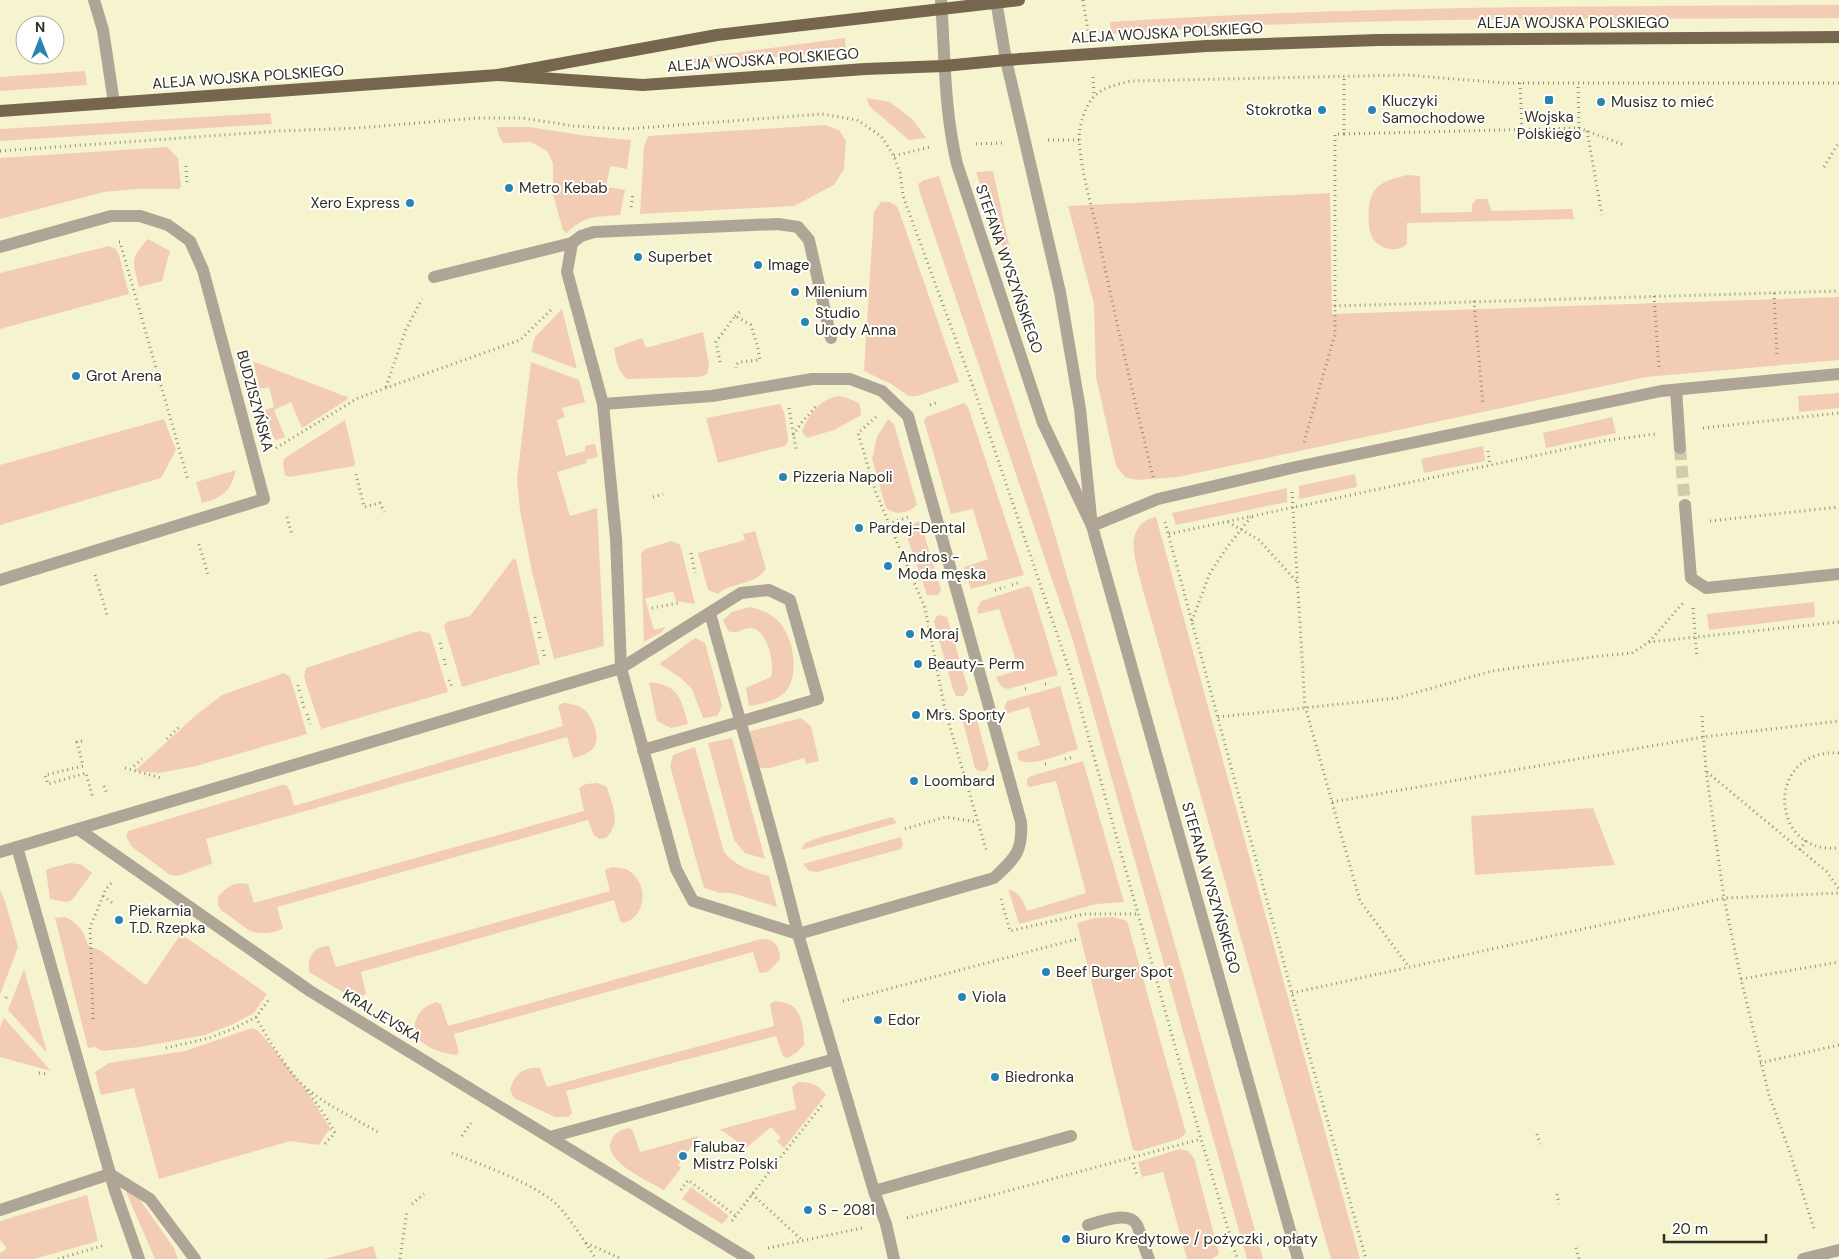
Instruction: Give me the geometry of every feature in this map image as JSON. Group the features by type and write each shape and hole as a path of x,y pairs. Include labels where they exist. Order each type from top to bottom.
{"main road":[{"name":"ALEJA WOJSKA POLSKIEGO","path":"0,111 498,75 717,35 941,5 1019,0"},
{"name":"ALEJA WOJSKA POLSKIEGO","path":"498,75 644,85 865,69 944,66 1206,46 1368,41 1839,37"}],"street":[{"path":"94,0 103,30 114,104"},
{"name":"STEFANA WYSZYŃSKIEGO","path":"996,1 1006,60 1060,292 1080,409 1092,526"},
{"name":"STEFANA WYSZYŃSKIEGO","path":"941,5 944,66 953,147 957,164 1043,423 1092,526 1298,1259"},
{"name":"BUDZISZYŃSKA","path":"0,247 111,216 140,216 168,225 190,241 203,270 264,499 0,580"},
{"path":"434,277 572,243 581,236 594,232 778,224 798,227 810,240 831,338"},
{"path":"572,243 567,272 604,404 616,538 621,668 676,870 693,901 798,934 994,878 1013,860 1022,840 1022,822 908,416 882,391 850,379 812,379 712,396 604,404"},
{"path":"1092,526 1158,499 1660,391 1839,374"},
{"path":"1676,390 1680,448"},
{"path":"1686,506 1691,578 1706,588 1839,574"},
{"path":"0,852 621,668 741,594 770,590 790,600 818,698 643,750"},
{"path":"710,613 739,722 781,863 798,934 874,1191 886,1224 894,1259"},
{"name":"KRALJEVSKA","path":"78,829 310,991 745,1257"},
{"path":"17,847 110,1174 139,1259"},
{"path":"550,1138 836,1059"},
{"path":"874,1191 1071,1136"},
{"path":"0,1210 110,1174"},
{"path":"110,1174 150,1199 195,1259"},
{"path":"1088,1226 1114,1218 1129,1218 1136,1223 1149,1259"},
{"path":"1802,1259 1839,1250"}],"path":[{"path":"1083,0 1087,25"},
{"path":"1094,94 1112,85 1131,81 1407,75 1520,83 1839,83"},
{"path":"1111,77 1112,85"},
{"path":"1344,77 1344,134"},
{"path":"1520,83 1522,130"},
{"path":"1578,83 1579,128"},
{"path":"1094,85 1094,94 1086,109 1080,129 1082,165 1119,338 1158,499 1366,1259"},
{"path":"0,151 261,132 358,128 477,118 522,118 574,126 626,129 822,114 856,120 870,127 881,136 894,156 900,173 903,196 974,389 1072,678 1201,1139 1237,1259"},
{"path":"1409,967 1360,901 1305,706 1292,488 1296,468 1335,334 1334,134 1579,128 1624,146"},
{"path":"1587,131 1602,215"},
{"path":"1058,140 1080,140"},
{"path":"1824,166 1839,142"},
{"path":"894,156 930,147"},
{"path":"186,166 187,185"},
{"path":"630,214 633,193"},
{"path":"112,240 120,242 188,480"},
{"path":"386,388 406,330 434,277"},
{"path":"254,462 358,398 520,340 572,290"},
{"path":"1335,306 1839,291"},
{"path":"1774,292 1778,379"},
{"path":"1654,296 1660,391"},
{"path":"1474,301 1475,328 1490,465"},
{"path":"720,362 716,342 735,316 741,311"},
{"path":"735,316 751,326"},
{"path":"784,384 796,449"},
{"path":"1169,534 1603,441 1679,430 1839,413"},
{"path":"858,433 876,493 925,608 945,710 1010,931 1084,914 1139,914"},
{"path":"356,474 364,507 380,503 384,512"},
{"path":"653,497 664,494"},
{"path":"1687,523 1839,507"},
{"path":"1192,621 1209,575 1251,516"},
{"path":"287,517 292,535"},
{"path":"1228,521 1259,540 1298,583"},
{"path":"198,542 208,575"},
{"path":"690,553 695,573"},
{"path":"94,571 107,615"},
{"path":"1691,578 1697,658"},
{"path":"1012,585 1022,582"},
{"path":"996,590 1005,587"},
{"path":"1218,717 1305,706 1397,698 1492,671 1632,653 1649,642 1692,593"},
{"path":"535,617 536,623"},
{"path":"1649,642 1839,622"},
{"path":"538,632 540,638"},
{"path":"440,644 442,650"},
{"path":"543,650 545,658"},
{"path":"444,659 446,668"},
{"path":"449,680 452,687"},
{"path":"1045,684 1050,683"},
{"path":"298,685 304,708"},
{"path":"307,714 310,724"},
{"path":"1702,716 1706,771 1724,898 1740,979 1760,1062 1809,1214"},
{"path":"1332,802 1703,737 1839,722"},
{"path":"167,739 180,726"},
{"path":"82,741 77,742 83,766 46,775 48,784 86,774 91,792"},
{"path":"1839,753 1826,752 1811,757 1798,766 1789,779 1784,794 1784,810 1790,825 1800,837 1814,845 1829,849 1839,848"},
{"path":"1065,759 1074,757"},
{"path":"134,766 142,759"},
{"path":"1045,764 1050,763"},
{"path":"125,768 163,779"},
{"path":"1706,771 1826,872 1839,889"},
{"path":"104,786 107,794"},
{"path":"905,829 945,817 977,822"},
{"path":"1800,850 1806,840"},
{"path":"93,1024 90,927 103,896 110,885"},
{"path":"1292,993 1724,898 1839,893"},
{"path":"103,896 114,904"},
{"path":"820,1007 1077,939"},
{"path":"1740,979 1839,962"},
{"path":"6,998 8,994"},
{"path":"166,1048 209,1038 235,1028 256,1017 270,998"},
{"path":"256,1017 266,1035 298,1080 323,1100 378,1132"},
{"path":"1760,1062 1839,1045"},
{"path":"39,1073 48,1074"},
{"path":"718,1240 842,1081"},
{"path":"304,1085 335,1133 323,1146"},
{"path":"462,1136 471,1123"},
{"path":"1537,1134 1540,1144"},
{"path":"886,1224 1201,1139"},
{"path":"452,1153 515,1180 550,1199 570,1221 596,1259"},
{"path":"1133,1163 1137,1175"},
{"path":"668,1210 688,1180 736,1216"},
{"path":"412,1204 424,1194"},
{"path":"752,1194 803,1241"},
{"path":"1557,1194 1559,1204"},
{"path":"400,1259 407,1210"},
{"path":"745,1257 857,1229"},
{"path":"584,1242 622,1259"},
{"path":"58,1259 105,1245"},
{"path":"1576,1248 1579,1259"},
{"path":"72,1255 77,1259"}],"shaded area":[{"path":"1839,5 1839,18 1384,21 1202,28 1111,34 1110,22 1383,10"},
{"path":"845,38 846,52 684,64 689,59"},
{"path":"85,71 87,85 0,91 0,77"},
{"path":"867,98 890,102 913,120 926,138 909,140 869,106"},
{"path":"270,113 272,124 0,141 0,129"},
{"path":"825,125 839,130 846,141 844,169 834,185 794,206 640,214 644,146 648,136"},
{"path":"497,127 529,127 631,140 627,169 610,166 606,187 625,190 620,215 585,220 567,233 563,230 553,195 553,163 547,151 531,142 503,143"},
{"path":"167,147 178,158 181,186 179,189 136,189 104,192 0,219 0,158"},
{"path":"993,171 1013,270 1010,269 976,172"},
{"path":"1408,175 1420,176 1421,213 1472,212 1472,205 1476,199 1487,199 1492,211 1572,209 1574,219 1407,223 1407,244 1399,249 1385,248 1376,243 1371,235 1370,201 1377,187 1394,178"},
{"path":"939,176 1047,508 1170,927 1263,1259 1247,1259 1073,641 920,193 918,184 924,180"},
{"path":"1330,193 1332,314 1839,297 1839,360 1646,377 1178,477 1137,480 1125,477 1116,466 1096,377 1094,304 1068,206"},
{"path":"881,202 890,202 898,208 959,382 917,396 909,396 891,384 864,371 874,212"},
{"path":"148,239 170,251 162,281 139,287 134,261"},
{"path":"109,246 116,249 119,255 129,294 0,329 0,273"},
{"path":"562,309 577,369 532,352 535,337"},
{"path":"703,332 709,365 707,374 699,377 627,379 619,369 614,348 642,338 646,348"},
{"path":"253,361 348,399 302,428 291,402 274,410 285,437 276,440 265,410 274,407 269,387 260,389"},
{"path":"531,362 579,380 585,402 562,408 565,417 557,420 566,456 585,451 585,446 595,444 598,457 586,460 587,463 557,472 570,516 597,508 604,646 554,659 532,572 520,510 517,479"},
{"path":"1839,393 1839,408 1799,412 1798,396"},
{"path":"839,396 859,403 860,416 834,430 807,438 802,432 811,414 826,400"},
{"path":"964,403 968,407 1024,575 971,589 964,567 988,559 973,509 951,514 924,421 926,417"},
{"path":"780,404 784,412 788,438 785,446 718,463 706,418"},
{"path":"1612,417 1616,433 1546,448 1543,433"},
{"path":"164,419 176,450 161,478 0,525 0,465"},
{"path":"888,419 894,424 917,505 910,510 898,513 886,508 872,459 877,437"},
{"path":"345,420 355,462 354,466 290,477 285,475 283,463 285,458"},
{"path":"1483,446 1485,461 1424,473 1421,459"},
{"path":"236,470 225,492 215,499 202,503 196,482"},
{"path":"1355,474 1357,487 1299,499 1299,486"},
{"path":"1287,488 1287,502 1176,525 1172,513"},
{"path":"1156,517 1360,1259 1331,1259 1141,583 1134,551 1135,535 1138,528 1145,521"},
{"path":"920,521 941,590 938,595 927,595 904,528"},
{"path":"755,531 766,569 755,579 730,587 718,594 708,590 698,553 745,540 743,534"},
{"path":"672,541 680,545 695,604 676,601 673,591 645,599 654,630 665,627 662,632 644,642 641,554 645,549"},
{"path":"513,559 516,560 540,664 462,687 444,626 447,622 470,616"},
{"path":"1028,586 1031,587 1058,675 1008,689 1000,685 996,677 1019,670 999,609 978,614 977,609 981,601"},
{"path":"1814,602 1815,617 1709,630 1707,614"},
{"path":"749,607 766,612 780,623 785,630 792,649 793,670 792,680 782,695 770,701 749,706 746,688 771,677 772,664 769,648 766,640 756,630 747,628 737,632 728,631 723,620 732,612"},
{"path":"940,615 947,617 968,689 964,696 956,696 953,689 934,622 936,617"},
{"path":"419,631 429,633 431,636 448,692 321,729 304,677 306,668"},
{"path":"695,638 705,643 722,706 717,716 703,718 692,689 681,678 659,664"},
{"path":"284,673 290,677 307,734 196,766 159,773 136,770 196,715 222,695"},
{"path":"649,682 667,686 677,694 688,724 671,728 657,721"},
{"path":"1060,686 1078,749 1056,757 1023,762 1018,759 1017,752 1040,745 1029,707 1006,714 1004,709 1007,701"},
{"path":"563,703 573,704 586,711 592,720 596,732 594,747 587,753 573,758 567,737 206,839 211,864 178,876 170,875 131,846 126,836 128,831 282,785 286,785 290,791 294,806 563,726 558,706"},
{"path":"971,710 975,712 989,765 986,771 978,771 975,768 962,718 962,714"},
{"path":"801,718 811,726 819,761 806,764 804,758 770,768 759,768 747,737 751,731"},
{"path":"732,738 765,859 745,853 734,840 708,743"},
{"path":"695,747 724,852 739,865 769,876 777,907 732,893 720,893 704,888 670,766 673,755"},
{"path":"1083,761 1124,902 1097,904 1019,924 1008,889 1018,895 1027,911 1086,893 1056,781 1030,787 1027,785 1027,779 1031,776"},
{"path":"597,783 607,787 615,819 614,826 606,838 599,839 594,835 588,820 277,907 283,928 272,932 258,933 250,931 221,910 218,905 218,897 224,890 235,884 248,884 254,903 584,811 579,788 586,784"},
{"path":"1593,808 1615,865 1475,875 1471,816"},
{"path":"892,817 897,823 801,850 805,843 818,838"},
{"path":"901,837 903,845 901,849 817,872 809,871 803,864"},
{"path":"71,863 82,865 92,873 72,900 67,902 50,899 46,870"},
{"path":"613,867 628,870 635,876 642,891 641,907 632,919 624,923 620,921 614,900 361,972 366,994 361,997 346,994 309,972 310,958 319,948 329,946 336,967 610,891 605,871"},
{"path":"0,890 18,947 0,995"},
{"path":"65,917 80,928 88,945 101,951 146,985 181,934 267,994 254,1013 231,1025 205,1035 140,1047 102,1051 95,1047 88,1048 55,918"},
{"path":"1113,917 1127,921 1186,1133 1179,1139 1139,1151 1133,1150 1077,923 1095,918"},
{"path":"761,939 773,941 779,950 780,959 768,972 759,972 753,952 454,1034 459,1052 457,1055 442,1052 426,1045 420,1041 414,1028 419,1013 436,1002 441,1004 448,1026"},
{"path":"24,969 47,1053 8,1010"},
{"path":"775,1001 787,1003 795,1008 802,1023 804,1045 787,1058 783,1056 776,1036 566,1091 572,1113 568,1117 555,1117 514,1098 510,1090 517,1076 529,1068 540,1068 547,1087 774,1026 770,1004"},
{"path":"4,1018 51,1071 0,1057 0,1028"},
{"path":"252,1028 264,1037 306,1090 332,1131 328,1131 319,1145 290,1141 159,1179 134,1088 101,1095 95,1072 109,1063 185,1051"},
{"path":"798,1082 814,1084 826,1095 784,1148 777,1141 781,1138 771,1127 746,1148 723,1131 718,1130 796,1109 792,1087"},
{"path":"629,1128 633,1131 640,1152 699,1136 678,1165 681,1168 664,1190 629,1170 620,1163 610,1149 612,1138 618,1132"},
{"path":"1179,1149 1188,1151 1194,1158 1219,1254 1212,1259 1187,1259 1163,1172 1142,1177 1138,1162"},
{"path":"691,1187 729,1216 722,1224 682,1199"},
{"path":"133,1190 174,1248 178,1259 155,1259 126,1191"},
{"path":"87,1195 98,1241 34,1259 0,1259 0,1253 6,1247 0,1240 0,1221"},
{"path":"373,1246 377,1259 324,1259"}],"tunnel":[{"path":"1680,448 1685,505"}],"place":[{"name":"Wojska Polskiego","path":"1549,100"},
{"name":"Musisz to mieć","path":"1601,102"},
{"name":"Stokrotka","path":"1322,110"},
{"name":"Kluczyki Samochodowe","path":"1372,110"},
{"name":"Metro Kebab","path":"509,188"},
{"name":"Xero Express","path":"410,203"},
{"name":"Superbet","path":"638,257"},
{"name":"Image","path":"758,265"},
{"name":"Milenium","path":"795,292"},
{"name":"Studio Urody Anna","path":"805,322"},
{"name":"Grot Arena","path":"76,376"},
{"name":"Pizzeria Napoli","path":"783,477"},
{"name":"Pardej-Dental","path":"859,528"},
{"name":"Andros - Moda męska","path":"888,566"},
{"name":"Moraj","path":"910,634"},
{"name":"Beauty- Perm","path":"918,664"},
{"name":"Mrs. Sporty","path":"916,715"},
{"name":"Loombard","path":"914,781"},
{"name":"Piekarnia T.D. Rzepka","path":"119,920"},
{"name":"Beef Burger Spot","path":"1046,972"},
{"name":"Viola","path":"962,997"},
{"name":"Edor","path":"878,1020"},
{"name":"Biedronka","path":"995,1077"},
{"name":"Falubaz Mistrz Polski","path":"683,1156"},
{"name":"S - 2081","path":"808,1210"},
{"name":"Biuro Kredytowe / pożyczki , opłaty","path":"1066,1239"}]}
